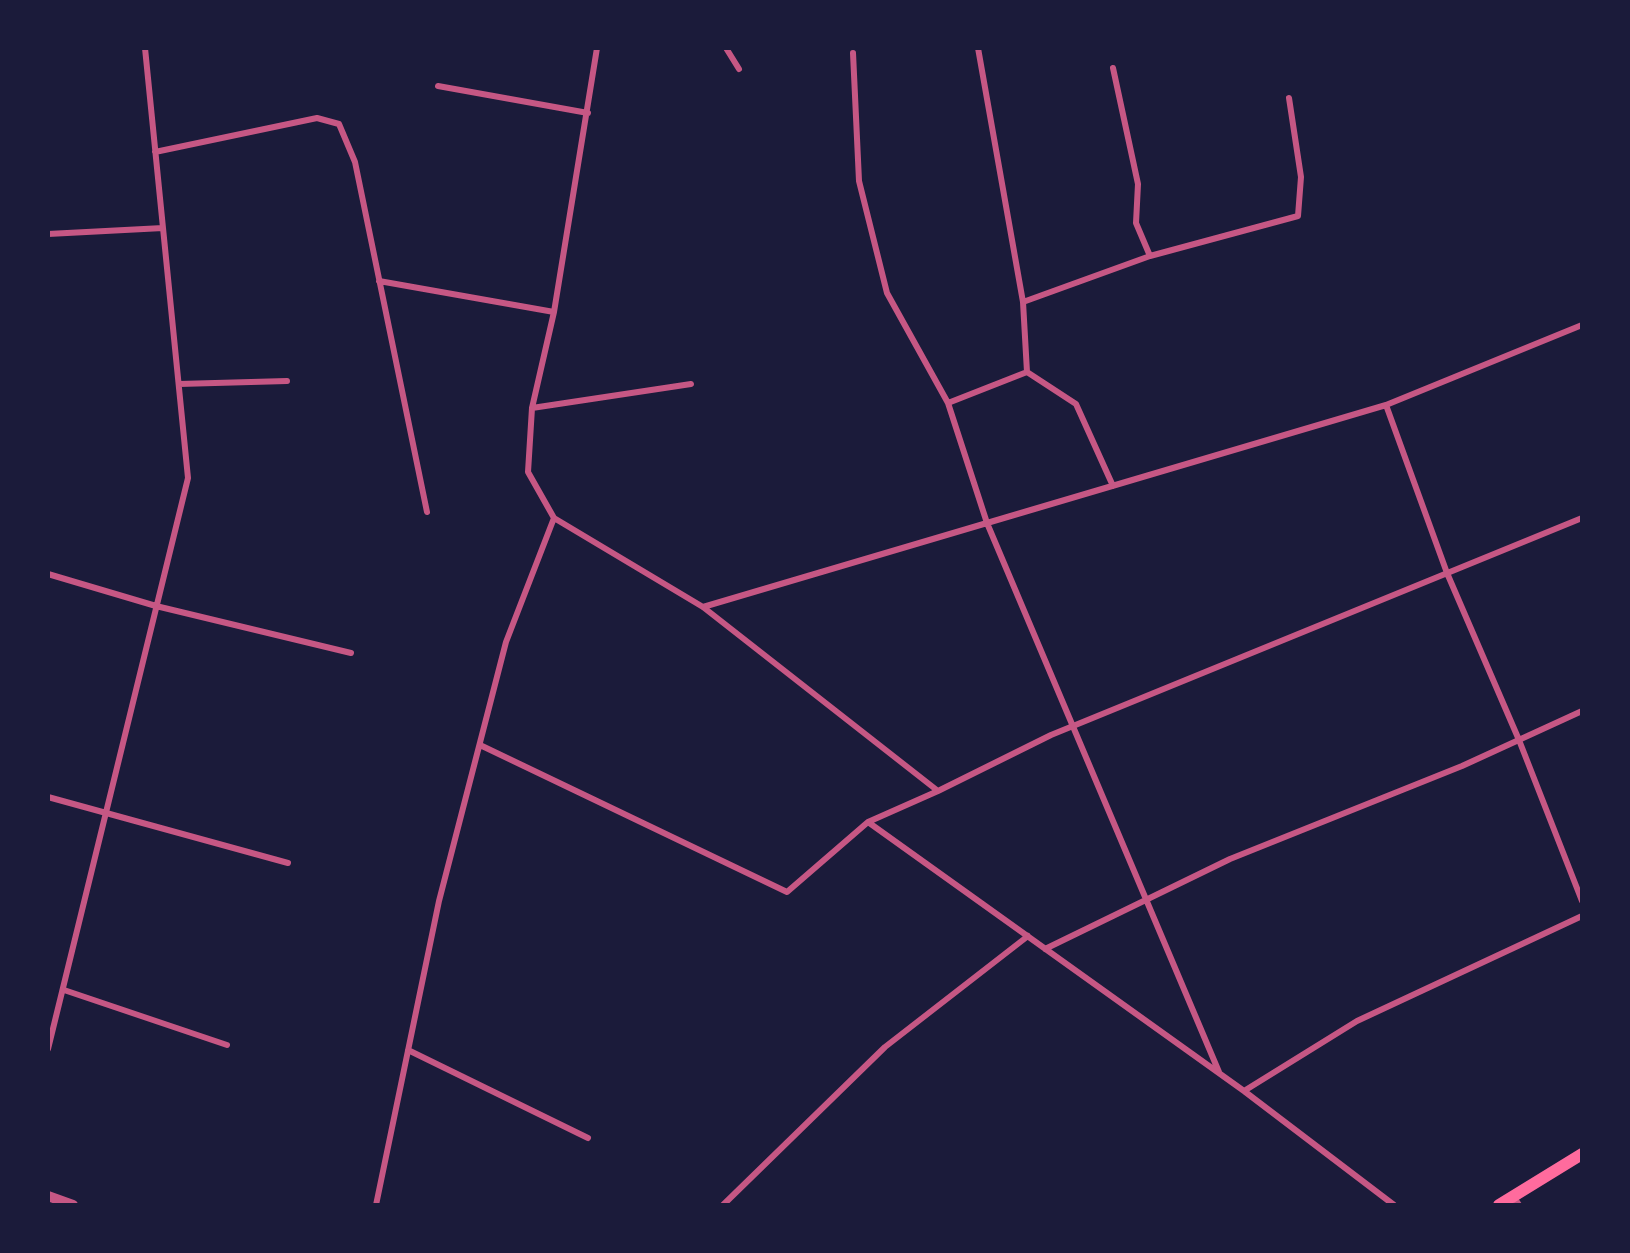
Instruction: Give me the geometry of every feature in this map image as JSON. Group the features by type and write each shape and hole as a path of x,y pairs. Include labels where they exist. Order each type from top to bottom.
{"main road":[{"path":"1499,1205 1516,1201 1582,1154"}],"street":[{"path":"48,1049 64,990 104,813 188,478 145,48"},
{"path":"597,48 554,312 532,408 528,472 554,518 703,607 938,791"},
{"path":"726,48 739,69"},
{"path":"978,48 1023,302 1027,372"},
{"path":"853,53 859,181 887,293 948,403 987,523 1220,1074"},
{"path":"1113,68 1138,184 1136,223 1150,256"},
{"path":"438,86 588,113"},
{"path":"1023,302 1150,256 1298,216 1301,177 1289,98"},
{"path":"156,152 317,118 339,124 355,162 427,512"},
{"path":"48,234 163,228"},
{"path":"379,281 554,312"},
{"path":"703,607 1386,405 1582,325"},
{"path":"948,403 1027,372"},
{"path":"1027,372 1076,404 1113,486"},
{"path":"179,384 287,381"},
{"path":"532,408 691,384"},
{"path":"1386,405 1447,573 1519,740 1582,901"},
{"path":"376,1205 439,901 506,642 554,518"},
{"path":"480,745 787,892 868,822 1074,725 1582,518"},
{"path":"48,574 156,606 351,653"},
{"path":"1045,949 1230,859 1519,740 1582,711"},
{"path":"48,797 288,863"},
{"path":"868,822 1244,1091 1394,1205"},
{"path":"1244,1091 1357,1021 1582,916"},
{"path":"723,1205 885,1047 1028,936"},
{"path":"64,990 227,1046"},
{"path":"408,1050 588,1138"},
{"path":"48,1196 73,1205"}]}
